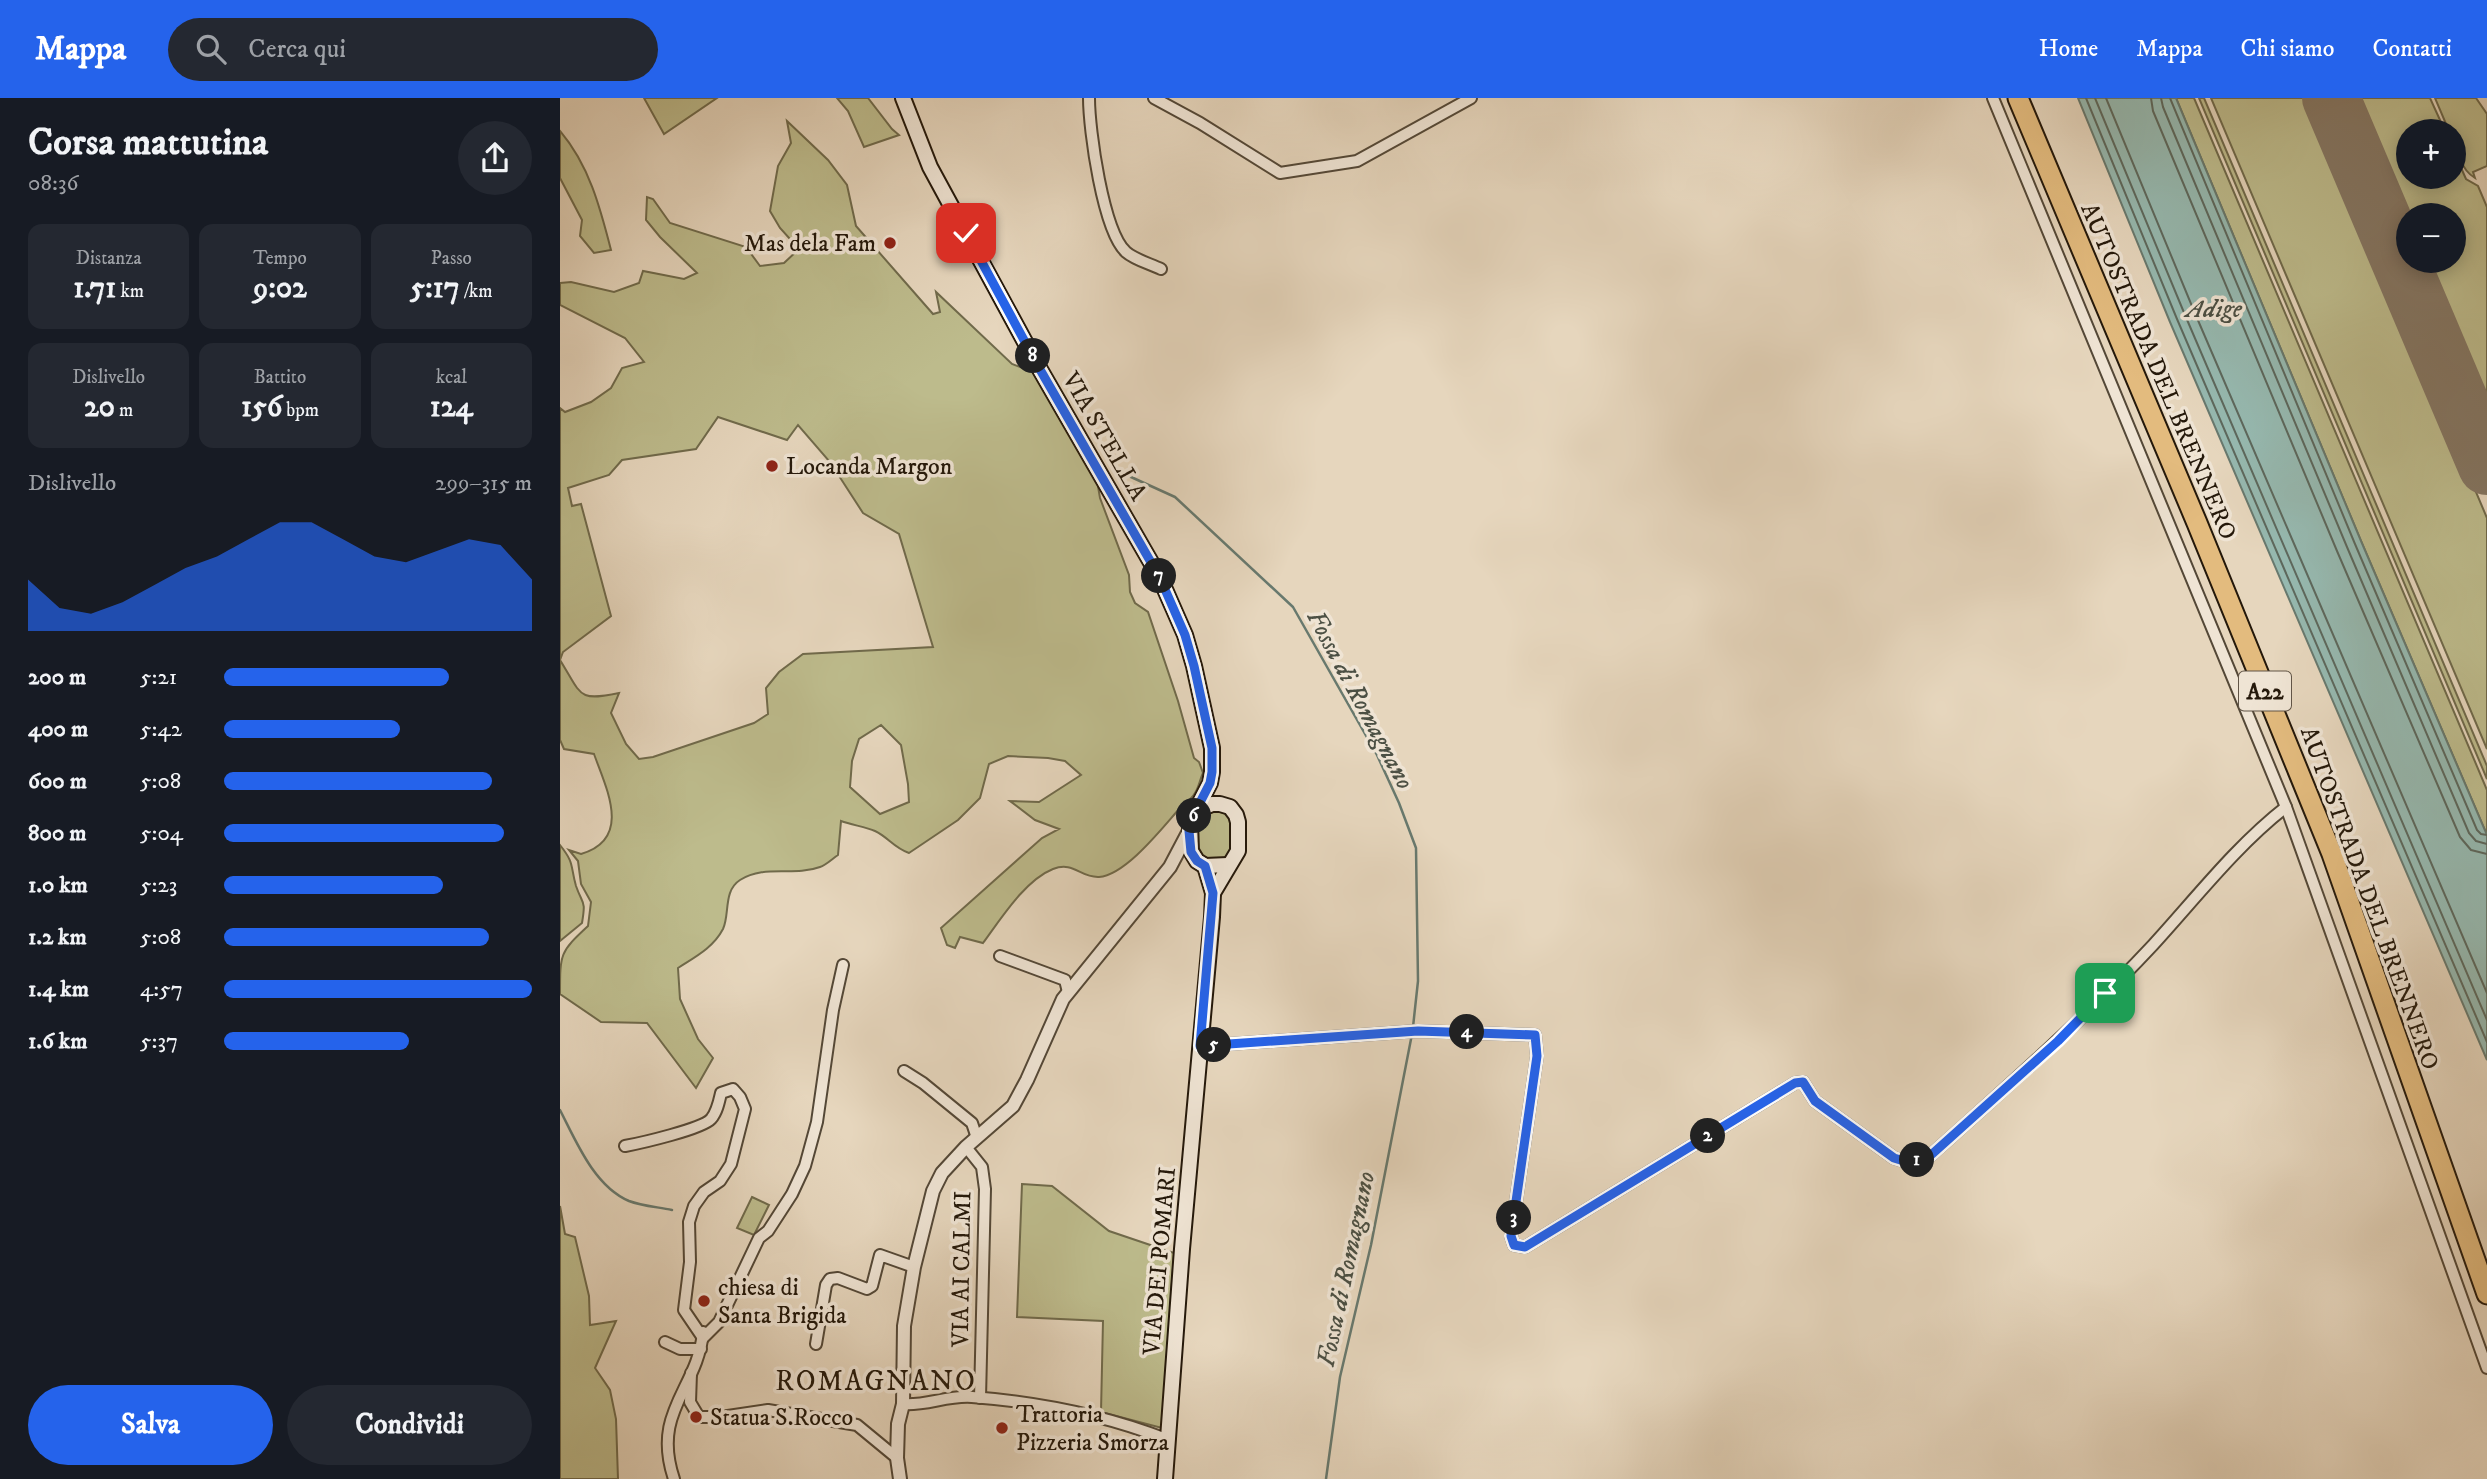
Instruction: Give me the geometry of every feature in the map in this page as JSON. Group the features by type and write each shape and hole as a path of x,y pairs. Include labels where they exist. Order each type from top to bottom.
{"highway":[{"name":"AUTOSTRADA DEL BRENNERO","path":"2018,98 2202,536 2332,855 2487,1294"},
{"name":"AUTOSTRADA DEL BRENNERO","path":"2030,98 2202,506 2342,849 2487,1261"}],"main road":[{"name":"VIA STELLA","path":"904,98 930,167 1038,366 1160,578 1185,635 1212,748 1212,772 1198,810"},
{"name":"VIA STELLA","path":"1212,772 1230,807"},
{"path":"1189,831 1190,822 1198,810 1212,804 1230,807"},
{"name":"VIA DEI POMARI","path":"1165,1479 1166,1439 1213,893 1228,865 1236,859 1238,851 1238,822 1230,807"},
{"name":"VIA DEI POMARI","path":"1189,831 1191,852 1201,864 1213,893"},
{"path":"1201,864 1228,865"}],"street":[{"path":"1089,98 1094,163 1115,236 1126,252 1161,269"},
{"path":"1154,98 1280,173 1357,162 1471,98"},
{"path":"1993,98 2286,807 2487,1368"},
{"path":"1200,1046 1404,1031 1535,1035 1537,1056 1511,1236 1514,1245 1525,1247 1795,1083 1803,1082 1815,1101 1894,1158 1910,1163 1931,1155 2058,1041 2152,945 2260,827 2286,807"},
{"path":"900,1479 897,1458 898,1424 903,1404 904,1326 914,1268 933,1192 942,1173 966,1147 1013,1106 1068,992 1170,867 1189,831"},
{"path":"1170,867 1201,864"},
{"path":"1000,956 1065,980 1068,992"},
{"path":"665,1342 680,1349 703,1339 719,1322 759,1238 768,1231 792,1194 805,1166 817,1122 833,1010 843,964"},
{"path":"904,1071 972,1123 977,1138"},
{"path":"625,1146 690,1130 708,1122 716,1110 721,1093 733,1089 745,1108 731,1164 720,1181 704,1192 694,1206 689,1222 690,1262 684,1310 703,1339"},
{"name":"VIA AI CALMI","path":"966,1147 982,1167 985,1189 980,1398"},
{"path":"816,1344 826,1285 830,1279 838,1278 867,1289 872,1286 880,1255 914,1268"},
{"path":"674,1479 668,1450 668,1431 672,1412 691,1373 703,1339"},
{"path":"691,1373 690,1402 699,1418 768,1410 858,1425 897,1458"},
{"path":"903,1404 918,1405 941,1399 980,1398 1076,1411 1166,1439"}],"shaded area":[{"path":"644,98 717,98 664,134"},
{"path":"837,98 868,98 899,135 864,147 848,111"},
{"path":"2176,98 2194,98 2487,790 2487,835 2361,541"},
{"path":"2199,98 2204,98 2487,766 2487,779"},
{"path":"2211,98 2309,98 2487,518 2487,749"},
{"path":"2352,98 2430,98 2440,119 2396,119 2396,189 2466,189 2466,179 2478,186 2487,207 2487,412 2426,273 2466,273 2466,203 2397,203"},
{"path":"2435,98 2476,98 2487,114 2487,166 2473,172 2475,178 2466,170 2466,119 2444,119"},
{"path":"787,121 828,160 847,185 856,226 933,314 940,312 936,292 1012,364 1039,374 1096,475 1100,498 1129,575 1130,592 1135,603 1148,612 1194,758 1199,762 1203,773 1192,797 1154,838 1121,868 1099,877 1066,867 1043,874 1014,901 983,943 960,937 955,948 947,945 941,928 1042,838 1059,829 1035,820 1010,801 1039,802 1081,775 1065,761 1008,756 989,764 980,798 958,820 909,853 875,831 841,821 838,855 824,865 810,870 769,871 740,880 731,890 725,923 719,936 703,952 678,968 680,999 698,1039 713,1058 696,1088 647,1023 601,1022 560,994 561,961 567,948 588,926 591,902 581,884 578,861 569,850 581,854 597,847 607,837 612,811 594,754 564,749 560,740 560,660 560,408 565,412 591,402 611,388 622,368 644,362 625,338 560,305 560,283 571,282 614,292 639,283 643,271 684,279 697,273 646,220 647,197 653,199 670,223 746,247 760,266 784,263 799,249 780,228 770,211 778,166 791,143","holes":["718,417 787,440 798,425 830,462 863,513 899,534 933,647 803,654 779,672 766,688 768,714 754,723 653,757 639,759 626,744 611,713 619,693 595,697 582,693 560,660 563,652 611,616 581,504 572,506 568,488 609,475 622,460 696,449","881,725 901,745 909,802 880,814 850,787 852,761 859,739"]},
{"path":"560,131 586,172 598,202 611,250 594,253 580,236 582,220 560,178"},
{"path":"1213,810 1224,813 1231,819 1233,842 1228,857 1221,861 1208,862 1198,854 1195,831 1199,819"},
{"path":"560,845 570,861 584,910 582,923 560,941"},
{"path":"1022,1184 1052,1186 1109,1231 1174,1253 1162,1428 1101,1412 1103,1321 1017,1317"},
{"path":"752,1197 769,1205 754,1235 737,1228"},
{"path":"560,1206 565,1234 575,1237 589,1296 590,1325 616,1321 595,1368 610,1390 616,1419 618,1479 560,1479"}],"water":[{"name":"Adige","path":"2078,98 2176,98 2487,835 2487,1060 2170,322"}],"waterway":[{"name":"Fossa di Romagnano","path":"1120,472 1175,497 1293,607 1377,755 1416,848 1418,981 1413,1027"},
{"name":"Fossa di Romagnano","path":"1326,1479 1340,1377 1371,1245 1412,1034"},
{"path":"560,1110 587,1162 606,1185 629,1201 672,1210"}],"taxiway":[{"path":"2474,435 2487,444"}],"runway":[{"path":"2331,98 2487,466"}],"place":[{"name":"Mas dela Fam","path":"890,243"},
{"name":"Locanda Margon","path":"772,466"},
{"name":"chiesa di Santa Brigida","path":"704,1301"},
{"name":"Statua S.Rocco","path":"696,1417"},
{"name":"Trattoria Pizzeria Smorza","path":"1002,1428"}],"district":[{"name":"ROMAGNANO","path":"876,1380"}],"route":[{"path":"966,233 1038,366 1160,578 1185,635 1194,666 1212,748 1210,783 1190,822 1189,831 1191,852 1197,861 1205,866 1213,893 1200,1046 1404,1031 1535,1035 1537,1056 1511,1236 1514,1245 1525,1247 1795,1083 1803,1082 1815,1101 1894,1158 1910,1163 1931,1155 2058,1041 2105,993"}]}
